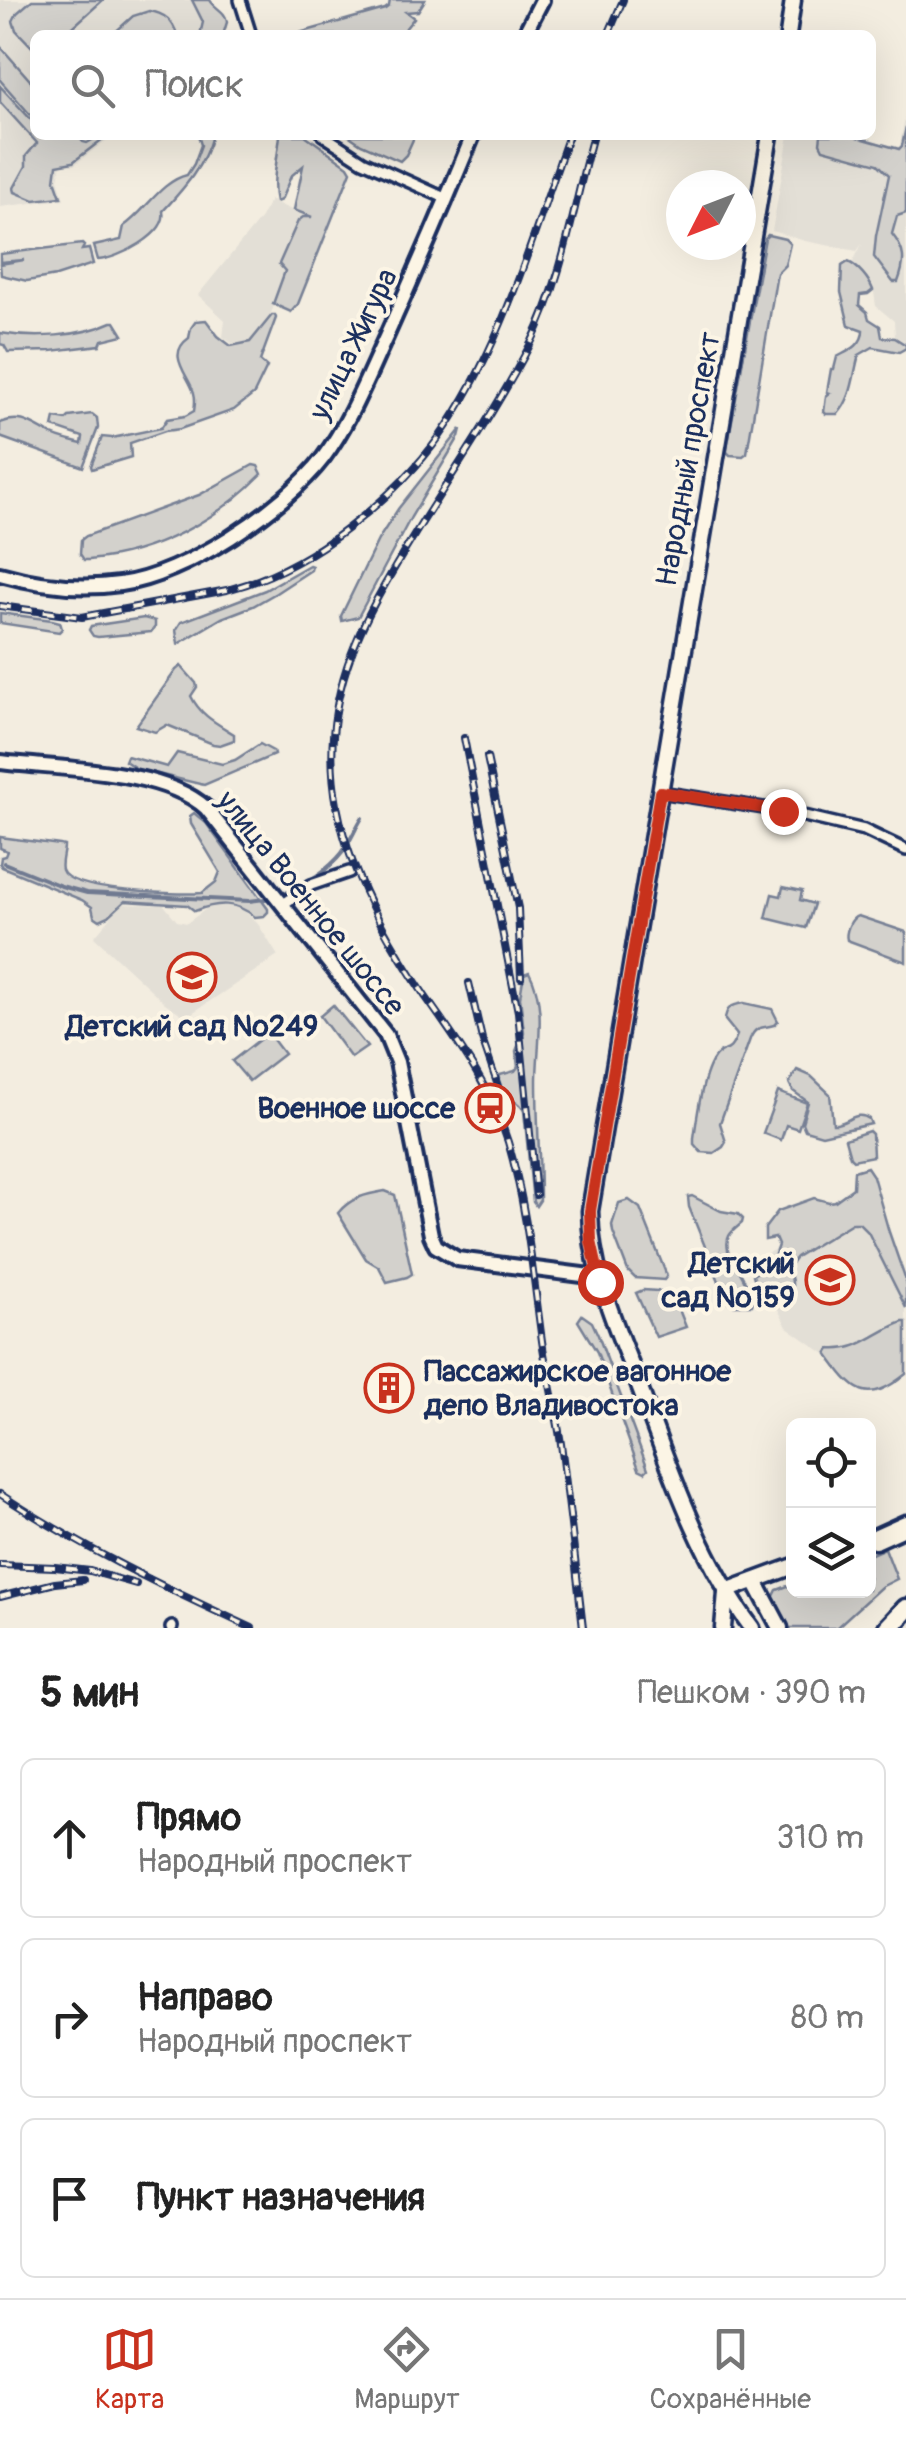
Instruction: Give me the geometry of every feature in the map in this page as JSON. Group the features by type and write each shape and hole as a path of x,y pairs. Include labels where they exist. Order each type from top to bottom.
{"highway":[{"path":"876,1538 906,1525"},
{"path":"888,1628 905,1609"}],"main road":[{"path":"527,30 542,0"},
{"path":"789,30 794,0"},
{"name":"улица Жигура","path":"0,574 46,584 124,584 194,557 230,538 275,506 322,460 352,412 423,256 470,140"},
{"name":"Народный проспект","path":"729,1596 702,1544 658,1438 598,1277 590,1211 769,140"},
{"name":"улица Военное шоссе","path":"0,762 119,774 182,790 194,797 386,1035 394,1051 436,1246 456,1259 598,1277"},
{"path":"876,1540 906,1540"},
{"path":"723,1628 729,1596 755,1580 786,1569"},
{"path":"755,1580 780,1628"},
{"path":"729,1596 736,1628"},
{"path":"729,1596 752,1628"}],"street":[{"path":"240,0 249,30"},
{"path":"330,140 363,161 445,198"},
{"path":"660,792 783,811 864,830 906,850"},
{"path":"280,903 311,885 349,872"}],"shaded area":[{"path":"0,0 191,0 203,22 201,30 30,30 30,140 106,140 74,165 61,164 58,179 64,199 0,207"},
{"path":"32,0 103,0 70,30 30,30 30,45 16,30 13,21"},
{"path":"192,0 210,0 227,22 225,30 201,30 203,22"},
{"path":"390,0 425,0 418,11 406,12 414,18 404,30 310,30 385,9"},
{"path":"149,11 159,13 175,30 118,30 133,16"},
{"path":"0,46 30,80 30,114 0,80"},
{"path":"0,86 30,119 30,135 0,102"},
{"path":"906,111 906,343 895,336 894,321 876,306 873,285 853,262 862,244 857,251 772,231 788,140 870,140 900,147"},
{"path":"906,127 906,213 897,216 892,234 900,245 903,262 898,282 893,282 874,257 889,175 878,164 823,149 820,143 868,140 899,149"},
{"path":"34,140 102,140 73,162 57,165 55,180 61,197 34,200 14,188 26,166 26,156 37,143"},
{"path":"200,140 210,140 199,166 163,211 158,228 129,250 98,260 94,246 121,240 124,226 161,190 187,175 201,145"},
{"path":"279,140 312,140 351,171 298,304 291,312 273,304 285,271 279,264 298,221 312,217 294,210 303,166 291,176 281,200 276,202"},
{"path":"355,140 413,140 400,161"},
{"path":"270,200 302,215 290,269 252,357 223,337 225,320 198,295 261,218"},
{"path":"768,235 790,244 785,265 777,273 747,453 730,455 727,448"},
{"path":"82,244 82,250 89,249 93,264 27,281 1,275 0,264 24,260 0,262 0,254"},
{"path":"848,262 863,273 873,290 860,295 859,305 880,326 882,337 895,338 906,348 899,352 873,347 859,355 843,407 838,414 826,414 831,369 837,357 860,340 863,330 849,325 841,292 842,266"},
{"path":"272,315 276,318 260,361 267,367 254,394 234,410 130,443 131,457 92,469 102,437 161,428 167,419 194,411 194,393 179,351 196,321 206,320 231,346 250,342"},
{"path":"112,322 123,335 102,340 100,345 8,352 0,344 0,333 57,335"},
{"path":"92,414 97,418 98,428 83,467 0,437 0,423 20,420 82,444 83,437 53,427 55,418 66,420"},
{"path":"461,429 358,617 342,621 378,540"},
{"path":"253,465 262,474 225,506 183,532 113,557 84,560 80,554 81,540 86,536 199,495"},
{"path":"309,565 311,570 276,593 178,644 176,630 181,622 265,590"},
{"path":"0,613 60,622 62,629 59,632 0,623"},
{"path":"144,618 155,621 151,632 98,637 89,630 91,626"},
{"path":"181,666 196,683 191,696 195,703 209,718 234,734 234,740 213,744 167,725 155,732 136,726"},
{"path":"260,744 274,755 204,785 137,769 125,761 127,756 167,767 177,753 222,764"},
{"path":"194,813 206,823 268,909 264,916 255,917 227,905 195,911 187,905 125,901 100,920 82,900 0,864 7,851 0,848 0,837 60,845 64,846 62,870 83,883 126,890 202,893 216,882 220,872 191,824 190,816"},
{"path":"783,887 802,891 800,900 814,904 806,928 766,918 772,894 781,896"},
{"name":"Детский сад №249","path":"122,904 164,905 177,921 187,923 210,906 233,905 258,924 278,956 186,1017 165,1003 94,937"},
{"path":"858,916 906,932 906,962 847,940 849,926"},
{"path":"529,972 538,998 540,1025 540,1200 536,1206 524,1111 497,1085 500,1075 518,1067 516,1051 524,1032 520,997 524,974"},
{"path":"744,1003 772,1009 778,1021 757,1029 750,1039 720,1123 726,1142 714,1153 701,1152 694,1138 703,1085 710,1064 729,1049 737,1035 725,1020 728,1009"},
{"path":"333,1005 367,1047 351,1058 320,1016"},
{"path":"268,1033 284,1054 249,1081 232,1061"},
{"path":"797,1070 811,1076 830,1094 833,1124 864,1116 871,1124 822,1135 805,1130 802,1123 808,1102 789,1083"},
{"path":"778,1092 807,1103 798,1129 786,1125 781,1140 763,1133"},
{"path":"869,1131 873,1156 853,1160 845,1139"},
{"path":"867,1167 906,1281 906,1308 868,1232 859,1223 852,1223 796,1257 791,1263 788,1296 780,1305 770,1303 753,1275 772,1263 778,1245 775,1238 765,1240 765,1228 778,1211 814,1198 835,1201 853,1188 854,1171"},
{"path":"385,1191 395,1195 412,1274 387,1282 379,1267 366,1259 338,1213 359,1198"},
{"path":"688,1197 743,1219 730,1234 727,1245 754,1298 752,1305 733,1305 727,1301 689,1207"},
{"path":"629,1200 640,1208 667,1276 664,1280 635,1278 628,1271 612,1225 619,1203"},
{"name":"Детский сад №159","path":"863,1207 906,1299 906,1368 872,1387 787,1327 753,1260"},
{"path":"672,1292 686,1327 656,1337 636,1293"},
{"path":"582,1315 592,1322 598,1335 648,1469 645,1472 639,1469 597,1352 578,1321"},
{"path":"903,1322 906,1374 881,1390 871,1392 853,1385 827,1354 830,1349 859,1344"},
{"path":"885,1548 897,1579 876,1592 876,1552"},
{"path":"786,1587 786,1598 869,1598 836,1628 787,1628 773,1598 777,1590"}],"waterway":[{"path":"282,895 336,860 362,818"},
{"path":"4,863 87,893 249,901 273,898"}],"railway":[{"path":"610,30 623,0"},
{"path":"0,606 82,617 227,590 291,565 361,518 397,486 440,436 482,366 514,290 567,140"},
{"path":"583,1628 561,1444 525,1216 508,1142 483,1084 404,964 367,896 341,825 332,750 341,686 357,639 405,551 505,390 542,319 560,267 592,140"},
{"path":"464,738 518,1012 536,1195"},
{"path":"487,757 518,908 521,978"},
{"path":"469,983 498,1086"},
{"path":"0,1494 123,1566 252,1628"},
{"path":"0,1565 90,1571 136,1584"},
{"path":"0,1597 83,1580"}],"place":[{"name":"Детский сад №249","path":"192,977"},
{"name":"Военное шоссе","path":"490,1108"},
{"name":"Детский сад №159","path":"830,1280"},
{"name":"Пассажирское вагонное депо Владивостока","path":"389,1388"}],"route":[{"path":"600,1282 591,1241 590,1211 660,792 783,811"}]}
